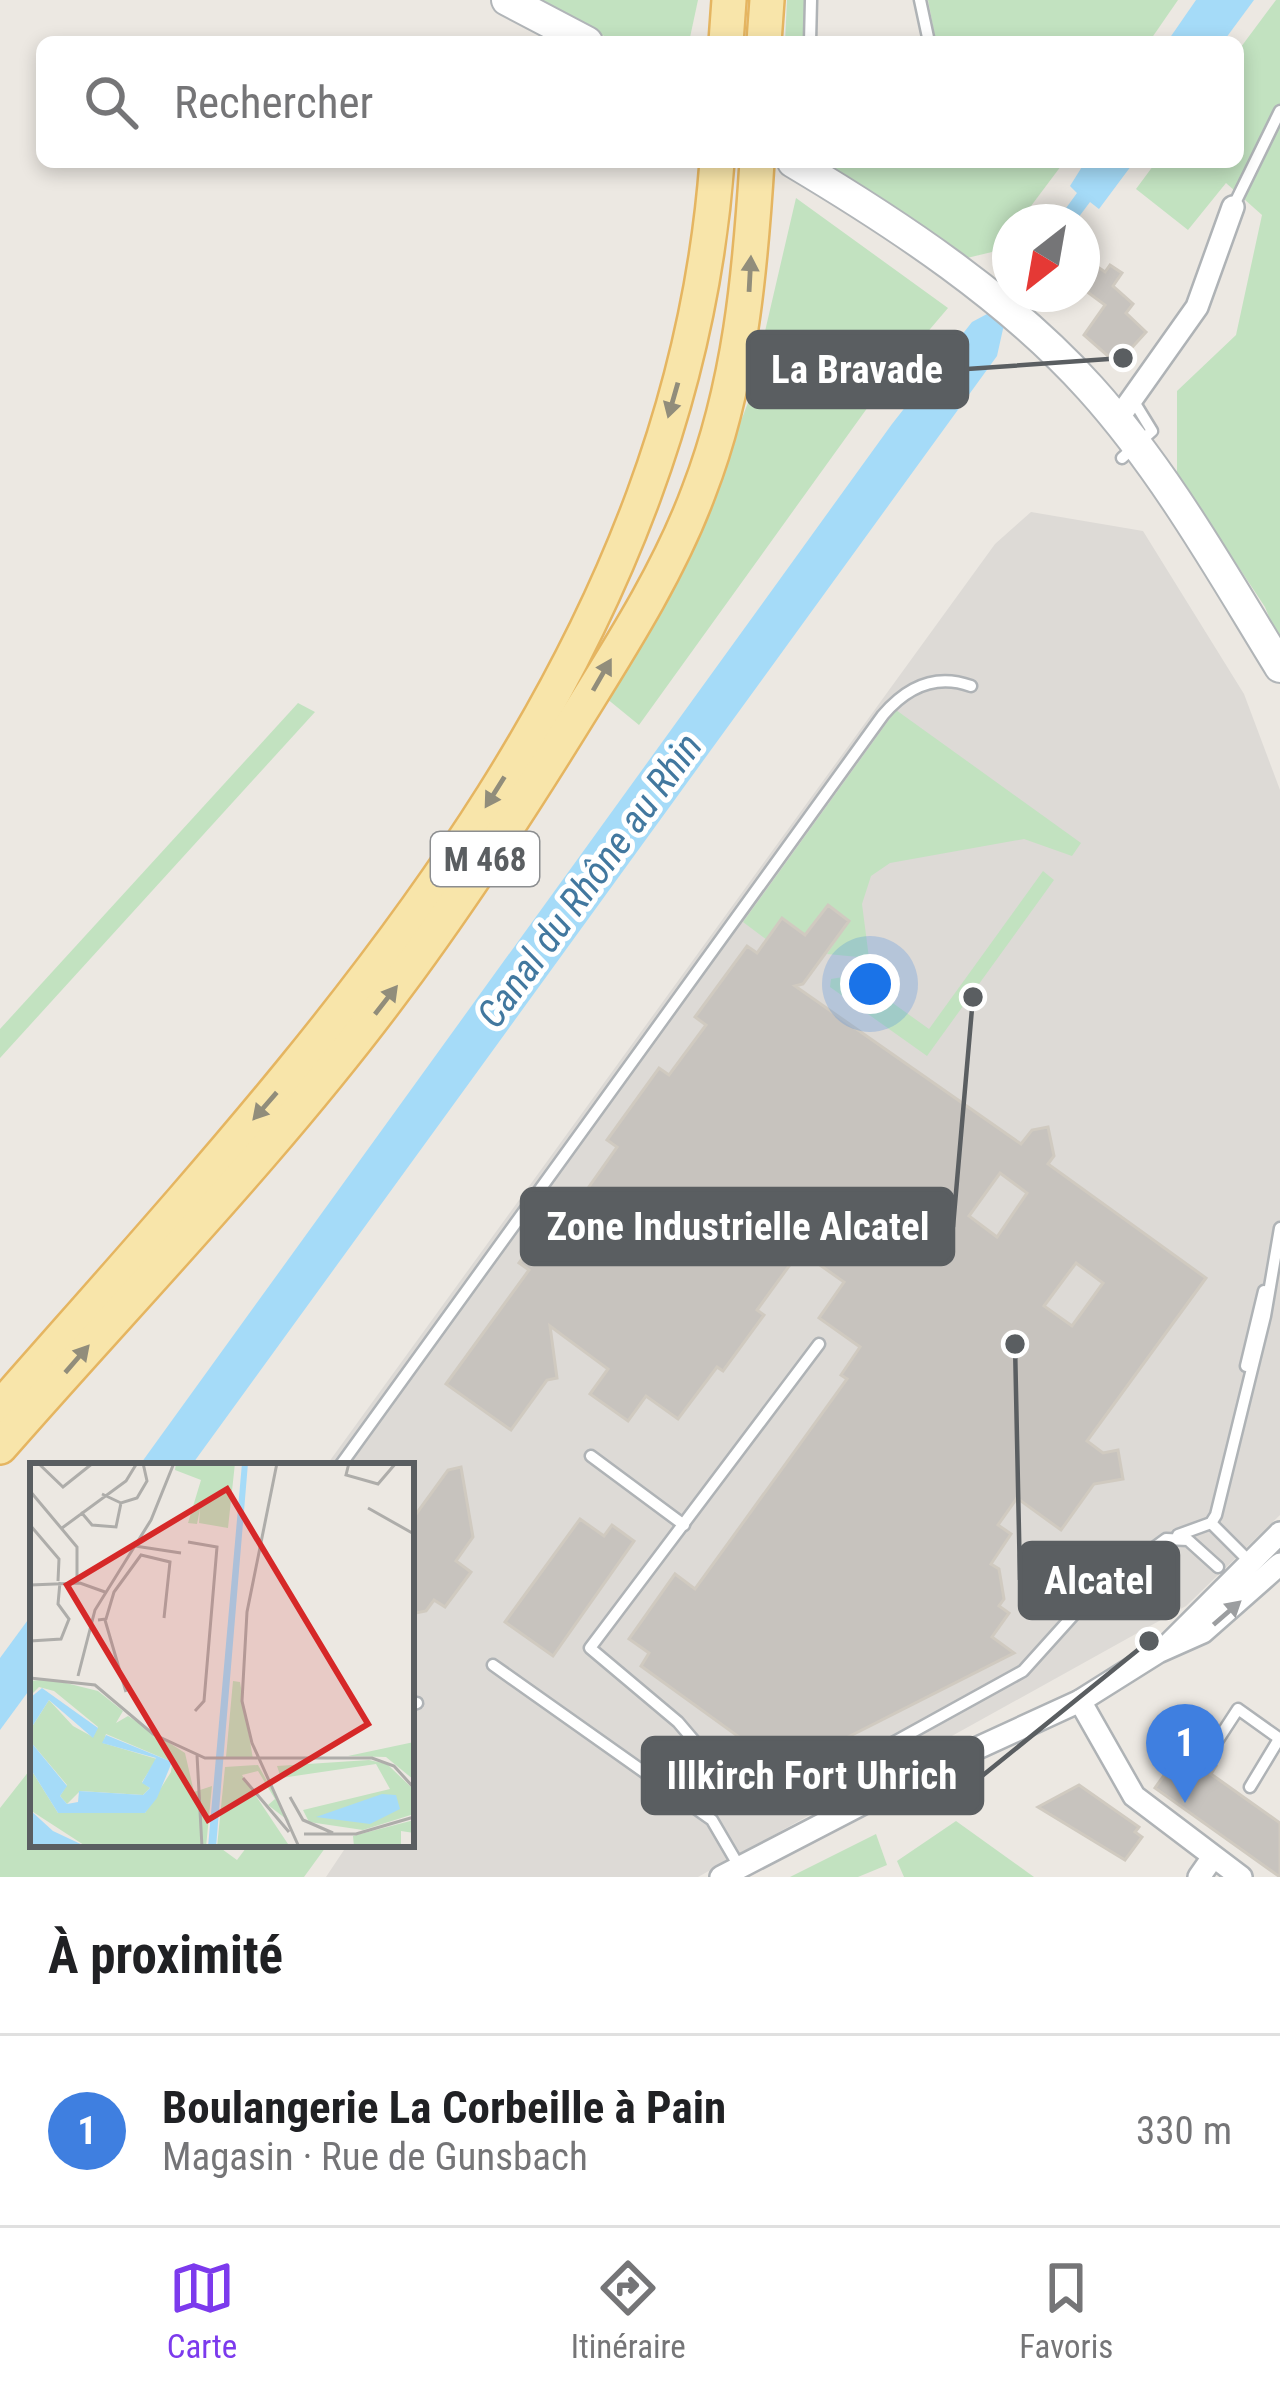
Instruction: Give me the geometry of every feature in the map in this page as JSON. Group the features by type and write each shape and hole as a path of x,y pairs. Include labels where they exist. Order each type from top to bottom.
{"main road":[{"path":"726,36 729,0"},
{"path":"764,36 766,0"},
{"name":"M 468","path":"0,1408 315,1049 429,897 503,781 584,637 640,514 681,374 713,221 717,168"},
{"name":"M 468","path":"0,1447 318,1085 397,987 528,796 596,686 699,492 729,394 749,297 757,168"}],"street":[{"path":"507,0 576,36"},
{"path":"802,168 972,286 1125,410"},
{"path":"1233,207 1197,308 1125,410 1129,452 1273,656 1280,685"},
{"path":"730,1872 1080,1701 1165,1648 1266,1568 1280,1533"},
{"path":"1080,1701 1134,1796 1241,1877"},
{"path":"1199,1877 1213,1857"}],"lane":[{"path":"810,36 812,0"},
{"path":"920,0 928,36"},
{"path":"1233,207 1280,111"},
{"path":"342,1463 883,715 922,684 971,686"},
{"path":"1211,1523 1265,1316 1280,1228"},
{"path":"819,1343 590,1648 678,1723 736,1790 763,1799 804,1792 1023,1671 1096,1590 1139,1555 1211,1523"},
{"path":"591,1456 684,1525"},
{"path":"1211,1523 1266,1568"},
{"path":"1174,1537 1188,1540 1218,1567"},
{"path":"494,1665 712,1820 730,1872"},
{"path":"1210,1752 1238,1709 1280,1739 1250,1787"}],"shaded area":[{"path":"1031,512 1143,531 1244,694 1280,790 1280,1515 1186,1606 698,1877 326,1877 346,1847 414,1847 416,1741 414,1463 328,1463 995,544"}],"green space":[{"path":"533,0 698,0 690,36 604,36"},
{"path":"787,0 807,0 806,36 785,36"},
{"path":"928,0 1178,0 1153,36 935,36"},
{"path":"1280,0 1280,644 1265,607 1177,474 1177,391 1236,335 1262,215 1226,183 1188,230 1136,189 1152,168 1244,168 1244,43"},
{"path":"826,168 1060,168 1032,204 992,204 992,252 967,258"},
{"path":"796,198 948,308 891,375 639,725 606,698 685,568 749,400"},
{"path":"298,703 315,712 0,1058 0,1029"},
{"path":"896,710 1081,843 1072,856 1024,839 890,863 871,876 862,904 869,958 827,954 849,921 828,905 805,935 782,919 767,940 743,922"},
{"path":"1043,871 1054,880 927,1056 830,987 831,979 872,972 876,991 929,1029"},
{"path":"30,1770 30,1847 219,1847 237,1860 247,1847 326,1847 304,1877 0,1877 0,1808"},
{"path":"956,1821 1034,1877 904,1877 897,1861"},
{"path":"876,1834 887,1865 858,1877 790,1877"}],"water":[{"path":"1196,0 1254,0 1227,36 1171,36"},
{"path":"1081,168 1130,168 1100,208 1090,202 1069,204 1077,193 1070,186"},
{"name":"Canal du Rhône au Rhin","path":"992,308 992,312 1012,312 997,356 193,1463 141,1463 892,424 972,322"},
{"path":"30,1617 30,1689 0,1730 0,1658"}],"building":[{"path":"1110,265 1122,273 1113,286 1133,304 1126,313 1146,332 1117,364 1084,335 1105,305 1100,301 1100,269 1105,272"},
{"path":"828,905 849,921 803,984 795,986 1021,1144 1032,1130 1048,1127 1054,1156 1048,1164 1206,1278 1087,1441 1103,1453 1118,1450 1123,1479 1094,1484 1061,1530 1017,1498 998,1525 1011,1534 991,1564 999,1569 1004,1599 999,1606 1009,1613 992,1637 1014,1653 763,1780 734,1759 746,1742 641,1666 649,1653 629,1639 675,1574 695,1589 847,1379 841,1375 860,1347 819,1318 844,1282 800,1251 757,1310 764,1315 723,1371 717,1367 678,1419 646,1396 628,1421 590,1394 608,1369 550,1326 557,1378 547,1380 511,1430 446,1384 529,1270 519,1263 571,1191 581,1198 617,1147 607,1140 659,1068 669,1075 706,1025 695,1017 747,946 757,953 782,918 805,935","holes":["1000,1173 1027,1193 997,1237 969,1216","1076,1263 1103,1283 1072,1326 1044,1306"]},
{"path":"461,1467 473,1537 456,1561 471,1572 445,1607 434,1600 426,1611 414,1613 414,1517 448,1470"},
{"path":"580,1519 604,1536 612,1525 634,1541 553,1656 505,1622"},
{"path":"1178,1739 1216,1766 1211,1774 1280,1823 1280,1877 1155,1788 1167,1771 1159,1765"},
{"path":"1079,1785 1139,1827 1135,1832 1142,1837 1125,1860 1038,1807"}],"place":[{"name":"La Bravade","path":"1123,358"},
{"name":"Zone Industrielle Alcatel","path":"973,997"},
{"name":"Alcatel","path":"1015,1344"},
{"name":"Illkirch Fort Uhrich","path":"1149,1641"},
{"name":"Boulangerie La Corbeille à Pain","path":"1185,1803"}]}
